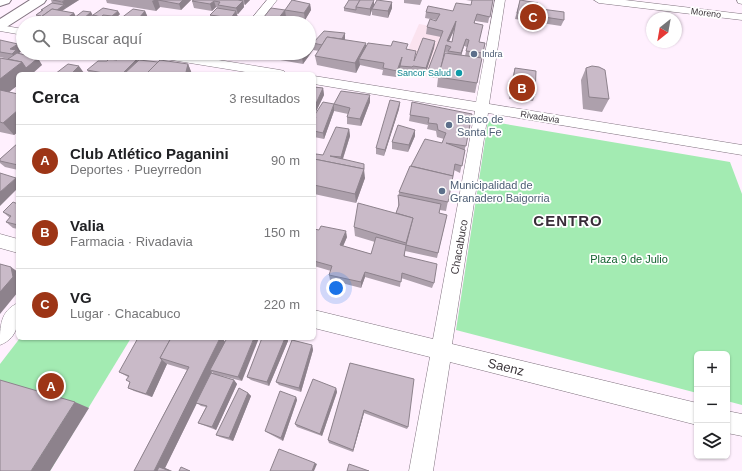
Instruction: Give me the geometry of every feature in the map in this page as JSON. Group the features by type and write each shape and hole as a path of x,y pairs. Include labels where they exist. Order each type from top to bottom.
{"main road":[{"path":"0,2 4,0"},
{"path":"0,27 39,0"}],"street":[{"path":"259,16 272,0"},
{"name":"Chacabuco","path":"421,471 500,0"},
{"name":"Moreno","path":"599,0 742,17"},
{"path":"0,27 16,30"},
{"path":"196,60 268,72"},
{"path":"214,72 223,60"},
{"name":"Rivadavia","path":"316,80 742,150"},
{"path":"0,241 16,245"},
{"path":"0,335 16,315"},
{"name":"Saenz","path":"316,320 694,413"},
{"path":"730,423 742,425"}],"shaded area":[{"path":"419,24 453,30 445,52 439,79 412,74 415,58 405,56"}],"green space":[{"name":"Plaza 9 de Julio","path":"488,121 730,162 742,194 742,405 730,402 730,351 694,351 694,392 456,330"},
{"path":"18,340 130,340 50,471 0,471 0,364"}],"building":[{"path":"53,0 65,0 62,2"},
{"path":"158,0 183,0 179,4"},
{"path":"194,0 243,1 236,8 218,5 220,2 214,1 210,4 192,1"},
{"path":"292,0 310,4 304,13 285,10"},
{"path":"349,0 360,0 356,10 344,8"},
{"path":"360,0 374,0 370,9 356,7"},
{"path":"377,0 392,2 388,11 372,9"},
{"path":"472,0 493,0 490,17 477,14 474,23 483,25 479,42 485,43 483,53 466,51 469,40 466,39 461,53 448,51 451,47 446,45 440,72 428,70 443,31 427,27 430,19 436,21 440,14 426,12 428,6 453,11 456,3 471,5","holes":["456,21 452,42 447,41"]},
{"path":"520,0 538,3 541,9 564,12 564,20 517,13"},
{"path":"52,3 64,5 57,10 52,9 42,16 36,15 43,10 41,10"},
{"path":"103,8 118,11 112,16 93,15"},
{"path":"217,8 236,11 232,16 210,15"},
{"path":"271,8 285,10 280,16 265,16"},
{"path":"52,9 74,13 70,16 42,16"},
{"path":"133,9 145,11 141,16 124,16"},
{"path":"83,11 91,12 86,16 77,16"},
{"path":"324,31 345,33 342,39 327,37 322,45 316,44 316,40"},
{"path":"327,37 366,43 355,63 316,56"},
{"path":"423,38 435,41 426,68 400,66 402,57 397,71 383,68 384,63 359,59 368,43 391,46 393,41 408,44 406,49 416,51 414,61"},
{"path":"0,40 16,44 16,45 10,49 16,50 12,54 0,52"},
{"path":"445,53 482,58 477,83 438,77"},
{"path":"16,54 16,60 36,60 26,68 22,62 8,59"},
{"path":"0,58 22,62 0,79"},
{"path":"136,60 124,72 98,72 87,70 98,61"},
{"path":"139,60 158,62 148,72 126,72"},
{"path":"160,60 188,64 186,72 148,72"},
{"path":"68,64 79,66 73,72 58,72"},
{"path":"592,66 605,70 609,99 589,97 586,68"},
{"path":"515,68 536,71 535,95 511,92"},
{"path":"316,87 323,88 316,104"},
{"path":"0,90 16,94 16,112 3,123 0,122"},
{"path":"341,91 370,95 360,119 347,117 350,108 334,104"},
{"path":"390,100 400,102 385,150 376,148"},
{"path":"323,102 334,104 323,133 316,131 316,113"},
{"path":"412,102 472,114 466,146 446,143 465,150 462,166 455,164 453,176 411,166 425,139 442,143 446,133 438,130 437,124 428,123 429,118 410,115"},
{"path":"398,125 415,130 409,145 392,142"},
{"path":"336,127 349,129 341,157 330,156 364,164 364,169 316,159 316,154 323,155"},
{"path":"16,145 16,165 0,161 0,159"},
{"path":"316,159 364,169 355,194 316,185"},
{"path":"410,166 453,176 448,202 399,192"},
{"path":"0,173 16,178 0,192"},
{"path":"398,195 441,204 439,213 447,215 438,253 406,245 413,218 396,213 399,205"},
{"path":"13,202 16,203 16,224 6,222 11,216 3,212"},
{"path":"358,203 413,218 406,243 354,227"},
{"path":"321,226 346,231 340,245 371,254 376,237 406,245 404,256 437,264 434,283 402,273 401,282 365,272 361,282 329,275 332,266 316,262 316,229 319,230"},
{"path":"0,264 11,267 13,277 0,292"},
{"path":"137,340 170,340 160,358 162,360 146,394 128,388 130,382 126,380 129,376 119,372"},
{"path":"170,340 219,340 154,471 134,471 189,367 160,358"},
{"path":"226,340 253,340 238,377 210,370"},
{"path":"261,340 284,340 267,382 247,377"},
{"path":"292,340 312,345 299,388 276,382"},
{"path":"350,363 414,379 408,427 364,410 353,450 328,440"},
{"path":"211,373 234,380 212,427 198,423 207,406 196,403"},
{"path":"313,379 336,388 320,434 295,424"},
{"path":"0,380 75,402 31,471 0,471"},
{"path":"239,388 248,393 229,438 216,435"},
{"path":"280,391 296,397 281,438 265,431"},
{"path":"279,449 315,463 312,471 270,471"},
{"path":"349,464 369,471 347,471"},
{"path":"159,467 170,471 157,471"},
{"path":"181,467 190,471 179,471"}],"place":[{"name":"VG","path":"533,17"},
{"name":"Indra","path":"474,54"},
{"name":"Sancor Salud","path":"459,73"},
{"name":"Valia","path":"522,88"},
{"name":"Banco de Santa Fe","path":"449,125"},
{"name":"Municipalidad de Granadero Baigorria","path":"442,191"},
{"name":"Club Atlético Paganini","path":"51,386"}],"district":[{"name":"CENTRO","path":"568,220"}]}
